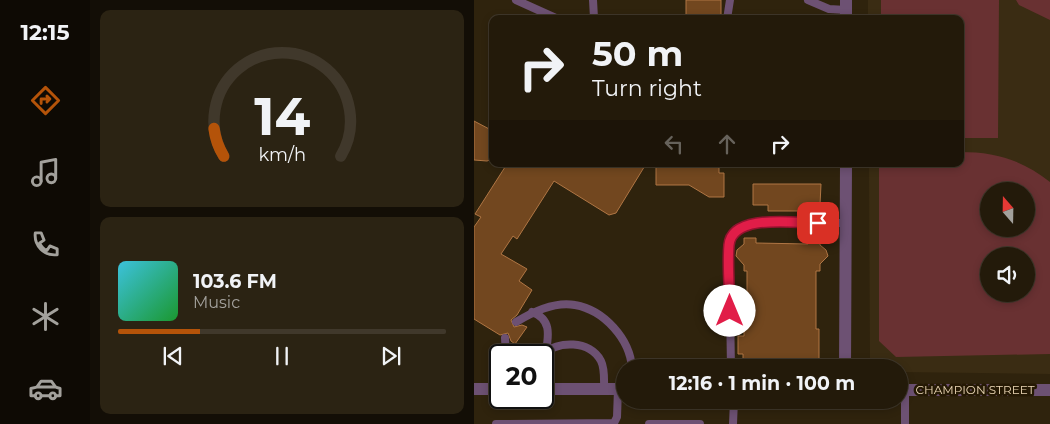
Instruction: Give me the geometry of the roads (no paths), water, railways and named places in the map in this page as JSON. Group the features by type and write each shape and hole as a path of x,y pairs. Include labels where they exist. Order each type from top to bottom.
{"street":[{"path":"845,359 846,167"},
{"path":"474,389 489,389"},
{"path":"554,389 616,389"},
{"name":"CHAMPION STREET","path":"908,390 1050,390"}],"lane":[{"path":"516,0 549,15"},
{"path":"594,0 594,15"},
{"path":"728,15 730,0"},
{"path":"808,0 829,9 846,10"},
{"path":"731,359 729,243 736,229 759,223 845,223"},
{"path":"516,322 532,312 549,306 576,304 607,320 620,334 630,359"},
{"path":"532,312 543,318 549,329 546,344"},
{"path":"505,338 505,344"},
{"path":"554,349 568,344 590,349 602,363 604,389"},
{"path":"496,424 614,423 618,409"},
{"path":"733,424 734,409"},
{"path":"904,409 905,424"},
{"path":"649,424 700,424"}]}
